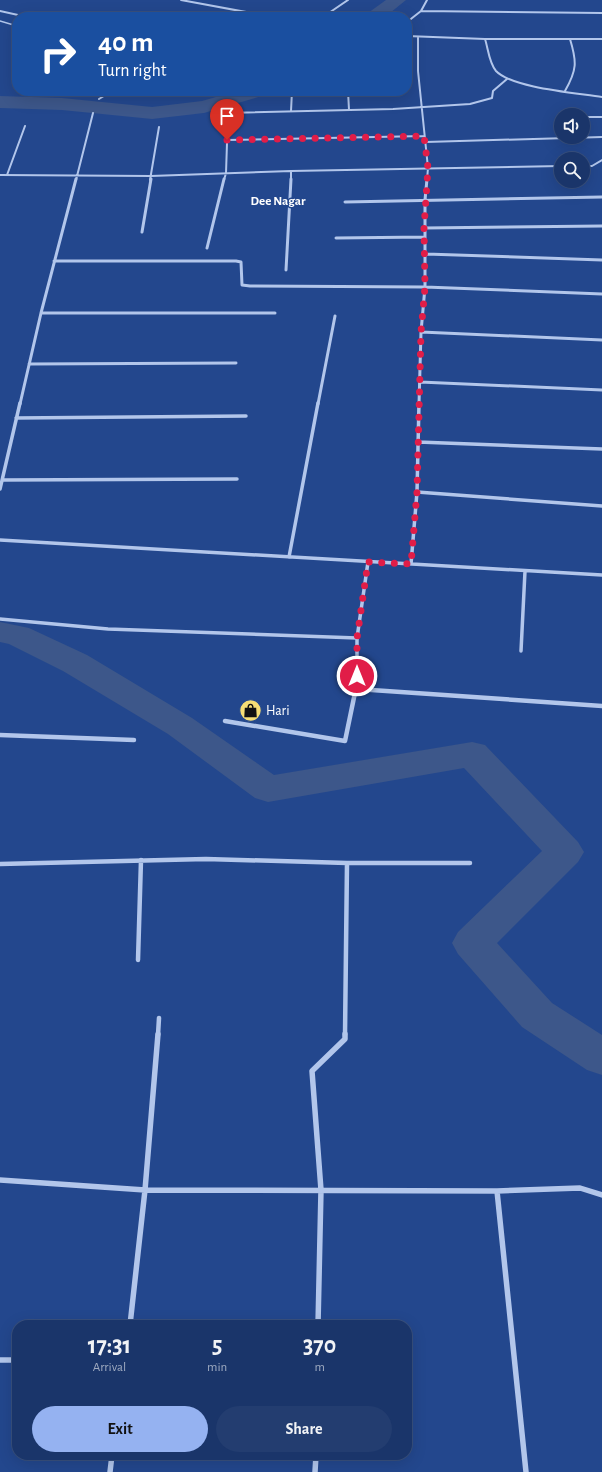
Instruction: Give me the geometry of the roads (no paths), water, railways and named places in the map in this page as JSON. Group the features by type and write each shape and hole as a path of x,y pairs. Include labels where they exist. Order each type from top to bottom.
{"street":[{"path":"180,0 241,12"},
{"path":"330,12 348,0"},
{"path":"412,18 421,11 427,0"},
{"path":"0,11 12,14"},
{"path":"421,11 602,13"},
{"path":"412,36 485,39 602,39"},
{"path":"411,564 417,492 421,332 426,254 424,228 428,168 418,71 418,37"},
{"path":"485,39 496,71 507,78 528,85 602,97"},
{"path":"566,91 575,75 577,59 570,39"},
{"path":"207,248 226,173 228,113 423,108 488,100 492,98 493,91 507,78"},
{"path":"99,99 104,96"},
{"path":"291,111 292,96"},
{"path":"348,96 349,110"},
{"path":"0,489 41,313 93,113"},
{"path":"590,117 602,117"},
{"path":"7,175 25,126"},
{"path":"142,232 159,127"},
{"path":"227,140 424,136"},
{"path":"426,142 602,137"},
{"path":"590,166 602,160"},
{"path":"0,175 151,176 292,171 554,166"},
{"path":"286,270 292,171"},
{"path":"345,202 602,197"},
{"path":"424,228 602,226"},
{"path":"336,238 425,237"},
{"path":"426,254 602,260"},
{"path":"54,261 236,261 241,262 242,285 244,286 425,287 602,294"},
{"path":"41,313 275,313"},
{"path":"290,557 335,316"},
{"path":"421,332 602,340"},
{"path":"29,364 236,362"},
{"path":"420,382 602,390"},
{"path":"16,418 246,416"},
{"path":"418,442 602,449"},
{"path":"3,480 237,479"},
{"path":"417,492 602,506"},
{"path":"0,540 602,575"},
{"path":"225,721 345,741 357,689 357,638 368,562"},
{"path":"521,651 525,571"},
{"path":"0,619 108,629 357,638"},
{"path":"357,689 602,706"},
{"path":"0,735 134,740"},
{"path":"0,864 206,859 347,863 470,863"},
{"path":"138,960 141,860"},
{"path":"318,1320 321,1190 312,1071 345,1039 347,863"},
{"path":"131,1320 145,1190 159,1018"},
{"path":"0,1180 145,1190 496,1191 580,1188 602,1195"},
{"path":"496,1191 526,1472"},
{"path":"0,1360 12,1360"},
{"path":"110,1472 111,1460"},
{"path":"315,1472 316,1460"}],"lane":[{"path":"0,22 12,25"}],"waterway":[{"path":"381,12 397,0"},
{"path":"0,102 62,104 152,113 204,107 241,96"},
{"path":"0,632 17,635 75,663 180,726 268,789 472,754 565,852 472,943 537,1015 602,1057"}],"place":[{"name":"Hari","path":"251,710"}],"district":[{"name":"Dee Nagar","path":"278,200"}]}
